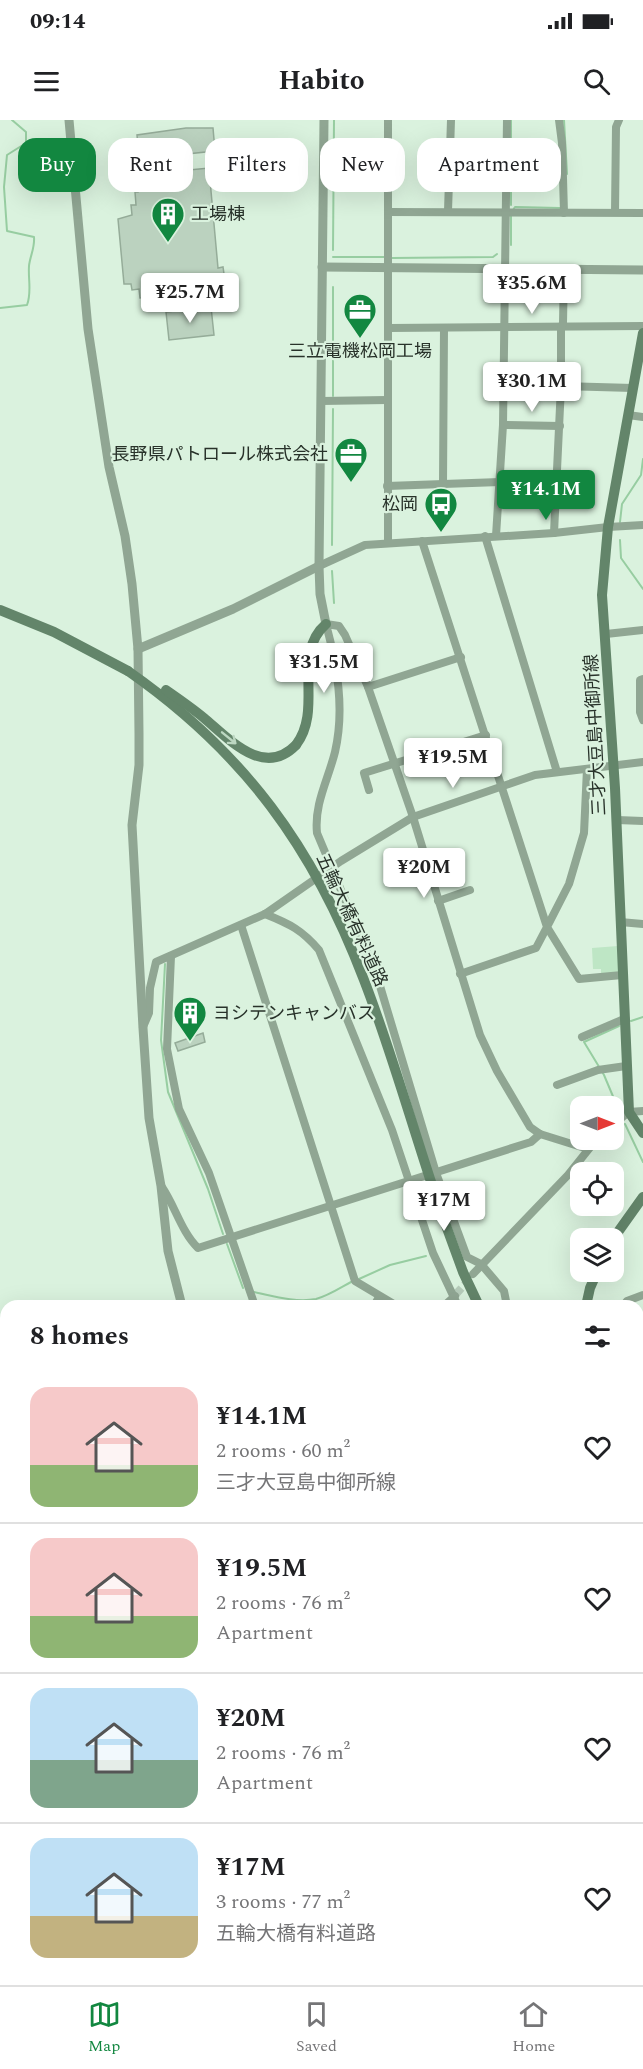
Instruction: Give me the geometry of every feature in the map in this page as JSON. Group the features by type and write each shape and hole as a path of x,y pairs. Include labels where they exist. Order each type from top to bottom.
{"main road":[{"name":"三才大豆島中御所線","path":"643,333 602,571 617,820 629,1112 643,1133"},
{"name":"五輪大橋有料道路","path":"0,610 54,632 128,671 177,707 224,750 267,801 303,854 336,913 364,978 440,1209 462,1272 476,1300"},
{"path":"128,671 178,698 241,749 255,756 272,759 280,757 296,745 303,734 308,718 312,640 326,624"},
{"path":"622,1228 643,1197"},
{"path":"587,1300 593,1282"}],"street":[{"path":"69,120 88,329 109,466 125,536 138,650 139,765 132,825 143,1028 149,1118 161,1186 168,1251 180,1300"},
{"path":"324,120 319,566 320,594 338,677 338,732 336,751 315,817 320,840 377,976 436,1173 467,1257 482,1264 504,1291 506,1300"},
{"path":"388,120 388,542"},
{"path":"448,211 448,152 451,120"},
{"path":"496,536 503,425 507,120"},
{"path":"559,120 562,142 564,213"},
{"path":"615,212 616,127 619,120"},
{"path":"388,212 643,213"},
{"path":"322,267 643,270"},
{"path":"554,533 560,426 564,269"},
{"path":"389,328 643,326"},
{"path":"443,484 444,328"},
{"path":"561,386 633,388"},
{"path":"321,401 387,400"},
{"path":"628,415 643,417"},
{"path":"503,425 560,426"},
{"path":"387,486 500,482"},
{"path":"138,650 233,609 365,545 643,525"},
{"path":"485,536 557,772"},
{"path":"422,541 547,927 579,979 622,975"},
{"path":"326,624 339,626 345,634 368,687 413,817 480,1035 497,1071 530,1127 540,1134 570,1143"},
{"path":"606,634 643,630"},
{"path":"368,687 461,657"},
{"path":"643,679 640,680 640,712 643,720"},
{"path":"369,790 364,772 486,735"},
{"path":"143,1028 149,1013 150,988 156,962 265,915 332,868 413,817 535,775 643,762"},
{"path":"460,974 536,948 569,884 584,833 587,769"},
{"path":"617,820 643,821"},
{"path":"438,901 470,890"},
{"path":"265,915 291,925 306,934 319,950 392,1130 433,1253 456,1300"},
{"path":"621,922 643,924"},
{"path":"241,925 355,1281 385,1300"},
{"path":"171,956 166,1035 179,1109 209,1173 253,1300"},
{"path":"582,1037 624,1019"},
{"path":"557,1085 601,1070 626,1066"},
{"path":"624,1116 629,1112 643,1111"},
{"path":"161,1186 177,1210 191,1242 198,1248 531,1142 540,1134"},
{"path":"473,1274 568,1175 587,1150"},
{"path":"451,1300 455,1296"}],"shaded area":[{"path":"618,946 619,970 617,973 601,974 601,969 593,969 592,948"}],"building":[{"path":"186,128 213,128 214,138 205,138 205,152 193,153 193,138 137,138 137,135"},
{"name":"工場棟","path":"205,168 205,192 211,192 218,268 223,267 224,274 219,274 220,286 179,289 178,285 159,287 160,296 140,298 139,289 132,290 131,284 124,284 118,219 132,215 131,205 136,205 135,192 193,192 193,170"},
{"path":"211,307 214,335 169,340 166,312"},
{"name":"ヨシテンキャンバス","path":"203,1033 205,1042 178,1051 175,1043"}],"waterway":[{"path":"0,308 27,305 30,291 29,266 34,241 34,237 7,231 4,187 7,155 26,143 26,132 12,120"},
{"path":"333,250 334,120"},
{"path":"511,120 511,205"},
{"path":"564,120 567,174"},
{"path":"513,210 515,207 560,208"},
{"path":"511,216 511,245"},
{"path":"392,258 493,257 497,254"},
{"path":"333,257 385,257"},
{"path":"333,287 333,396"},
{"path":"332,545 333,409"},
{"path":"620,522 622,504 641,475 643,459"},
{"path":"620,540 621,558 643,589"},
{"path":"332,571 334,603"},
{"path":"165,964 161,1040 168,1092 208,1189 223,1234"},
{"path":"631,1021 643,1017"},
{"path":"613,1096 604,1075 584,1042 619,1026"},
{"path":"625,1124 643,1162"},
{"path":"227,1244 243,1288"},
{"path":"359,1279 390,1265 426,1256"},
{"path":"254,1292 308,1300 325,1296 351,1282"}],"tunnel":[{"path":"456,1294 469,1280"}],"place":[{"name":"工場棟","path":"168,243"},
{"name":"三立電機松岡工場","path":"360,339"},
{"name":"長野県パトロール株式会社","path":"351,483"},
{"name":"松岡","path":"441,533"},
{"name":"ヨシテンキャンバス","path":"190,1042"}]}
